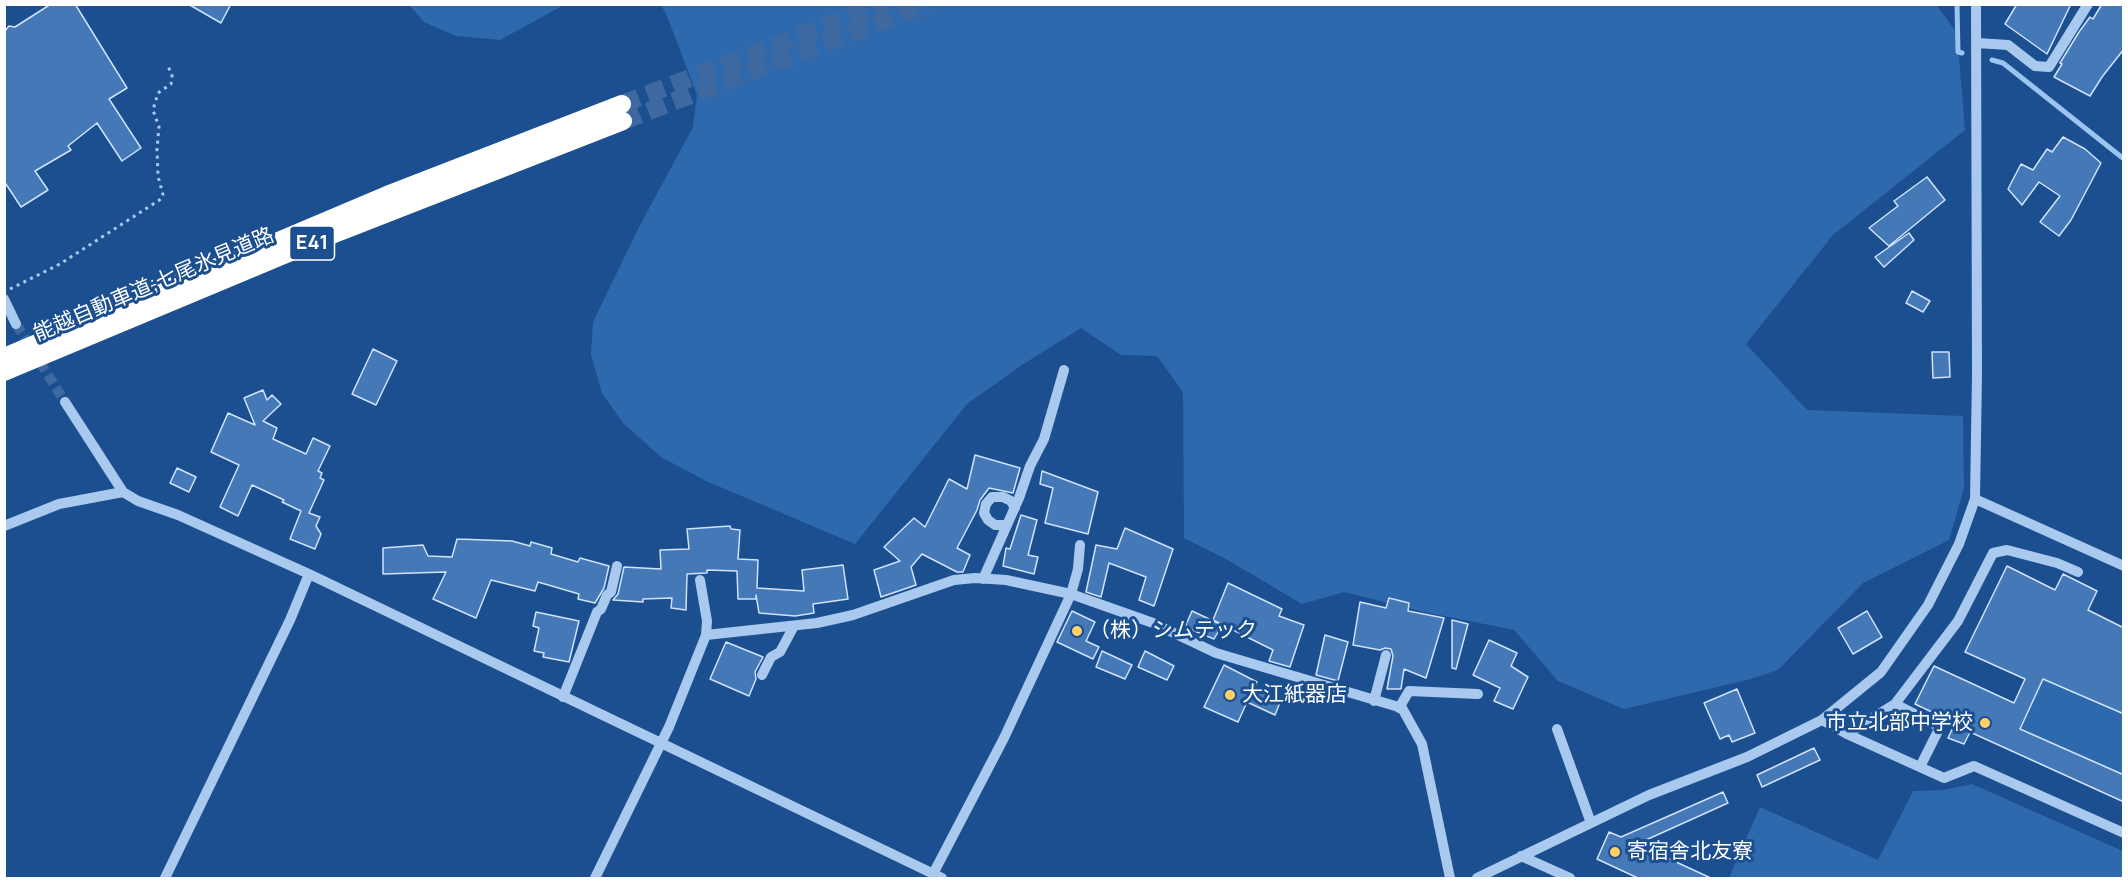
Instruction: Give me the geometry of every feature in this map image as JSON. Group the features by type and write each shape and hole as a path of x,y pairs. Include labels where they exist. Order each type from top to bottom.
{"highway":[{"name":"能越自動車道;七尾氷見道路","path":"4,357 387,195 622,112 4,372"}],"street":[{"path":"1477,879 1649,795 1748,758 1822,720 1881,672 1928,605 1959,544 1975,499 1976,4"},
{"path":"1977,43 2008,45 2035,66 2049,67 2088,4"},
{"path":"4,299 16,324"},
{"path":"983,579 1015,508 1030,466 1044,439 1064,370"},
{"path":"65,402 123,492 138,501 178,515 309,574 938,876 1071,594 1078,569 1080,545"},
{"path":"4,526 59,504 123,492"},
{"path":"1007,525 995,525 988,519 984,513 986,504 992,497 1003,497 1011,501 1015,508"},
{"path":"1975,499 2124,566"},
{"path":"1847,734 1895,704 1958,621 1993,553 2007,550 2057,563 2078,572"},
{"path":"563,697 597,612 611,592 617,566"},
{"path":"165,879 290,620 309,574"},
{"path":"595,879 661,744 706,635 707,621 700,580"},
{"path":"706,635 794,626 853,615 954,580 1006,580 1071,594 1153,623 1216,653 1402,708 1422,744 1450,879"},
{"path":"762,675 771,657 780,652 794,626"},
{"path":"1374,701 1386,655"},
{"path":"1399,708 1409,691 1478,693"},
{"path":"1895,704 1940,727 1920,767"},
{"path":"1822,720 1847,734 1944,778 1974,766 2124,833"},
{"path":"1557,729 1591,823"},
{"path":"1521,856 1570,879"}],"path":[{"path":"4,292 60,264 161,199 163,195 158,176 159,127 153,110 158,93 171,84 172,75 167,64"}],"shaded area":[{"path":"1936,4 1957,33 1965,130 1833,235 1746,344 1807,410 1963,416 1964,488 1949,540 1863,583 1778,670 1747,680 1624,709 1558,681 1514,630 1424,612 1344,592 1302,604 1226,559 1184,538 1183,392 1157,356 1121,355 1081,328 1022,365 967,404 855,544 706,481 661,457 623,423 602,393 591,355 593,322 639,227 693,127 697,95 661,5"},
{"path":"409,5 564,5 500,40 456,36 424,22"},
{"path":"2043,679 2123,714 2123,775 2020,729"},
{"path":"1972,784 2123,851 2123,878 1729,878 1760,807 1878,860 1913,791 1943,790"}],"building":[{"path":"51,4 75,4 127,88 109,99 141,148 122,161 97,123 68,146 71,150 35,171 48,190 21,207 4,181 4,32 9,26 15,27"},
{"path":"188,4 231,4 221,23"},
{"path":"2017,4 2071,4 2047,54 2005,24"},
{"path":"2102,4 2124,4 2124,49 2090,96 2054,77 2079,32 2090,17 2093,19"},
{"path":"2063,137 2085,149 2101,163 2071,220 2059,236 2040,222 2060,196 2039,182 2022,205 2008,189 2021,164 2033,170 2047,149 2052,152"},
{"path":"1927,177 1945,200 1889,246 1869,228 1898,206 1894,201"},
{"path":"1909,233 1914,240 1884,267 1875,257"},
{"path":"1912,291 1930,301 1923,312 1906,303"},
{"path":"373,349 397,361 376,405 352,394"},
{"path":"1932,352 1949,352 1950,377 1933,378"},
{"path":"263,390 267,400 272,395 281,404 263,421 277,428 273,439 306,454 313,438 330,446 318,471 322,473 320,478 324,480 309,513 320,517 316,526 321,534 315,549 290,539 301,511 252,485 238,516 220,507 239,465 211,452 228,413 255,425 244,398"},
{"path":"975,455 1020,468 1013,493 989,488 980,500 957,548 970,555 963,572 957,572 922,554 911,567 916,585 881,597 874,570 900,561 884,547 914,518 925,527 949,479 967,489"},
{"path":"177,468 196,477 189,492 170,483"},
{"path":"1042,471 1098,492 1088,534 1045,523 1053,488 1040,484"},
{"path":"1021,515 1037,520 1028,555 1038,557 1034,574 1003,566 1006,548 1010,549"},
{"path":"730,526 731,529 740,530 738,559 758,560 757,588 804,591 802,570 843,565 848,599 813,604 814,613 795,616 759,613 756,595 756,599 738,599 737,571 707,570 707,573 687,574 686,610 671,608 672,598 643,599 643,602 613,600 618,594 624,567 661,569 660,550 689,549 687,529"},
{"path":"1125,528 1173,549 1154,606 1139,600 1146,577 1109,563 1101,597 1086,592 1096,545 1117,549"},
{"path":"457,539 512,541 530,546 531,542 552,548 551,554 578,562 580,558 609,566 604,588 595,603 578,599 579,594 538,582 535,591 491,580 476,618 433,599 446,572 383,574 383,548 423,545 428,556 452,557"},
{"path":"2007,566 2055,590 2063,574 2097,591 2088,610 2124,628 2124,714 2043,679 2020,729 2124,775 2124,802 1970,732 1964,744 1948,738 1955,723 1915,704 1934,666 2014,703 2025,679 1965,652"},
{"path":"1228,583 1282,609 1279,616 1304,625 1290,667 1269,661 1273,650 1213,620"},
{"path":"1389,598 1409,603 1408,611 1444,618 1426,678 1404,669 1401,689 1387,689 1393,656 1391,649 1380,650 1353,645 1360,602 1386,608"},
{"name":"（株）シムテック","path":"1072,611 1095,622 1086,641 1099,647 1093,659 1057,642"},
{"path":"1192,611 1222,625 1214,639 1185,627"},
{"path":"1867,611 1882,637 1853,654 1838,628"},
{"path":"536,612 579,621 569,662 543,657 544,653 534,651 539,628 533,626"},
{"path":"1452,620 1468,624 1456,669 1452,668"},
{"path":"1325,635 1348,642 1338,681 1316,675"},
{"path":"1489,640 1517,653 1511,666 1528,677 1513,709 1494,701 1500,688 1473,675"},
{"path":"726,642 763,657 755,672 756,679 749,696 710,679"},
{"path":"1102,651 1132,665 1125,679 1096,667"},
{"path":"1145,651 1174,666 1167,680 1138,667"},
{"name":"大江紙器店","path":"1224,665 1257,682 1254,688 1281,700 1275,715 1247,702 1238,722 1204,707"},
{"path":"1737,689 1755,733 1732,742 1729,735 1720,739 1704,703"},
{"path":"1814,748 1820,760 1762,787 1757,775"},
{"path":"1723,792 1728,803 1637,844 1713,879 1640,879 1597,859 1609,832 1621,837"}],"waterway":[{"path":"1957,4 1958,52 1962,53"},
{"path":"1992,60 2003,63 2124,159"}],"tunnel":[{"path":"622,104 884,4"},
{"path":"623,121 927,4"},
{"path":"16,324 65,402"}],"place":[{"name":"（株）シムテック","path":"1077,631"},
{"name":"大江紙器店","path":"1230,695"},
{"name":"市立北部中学校","path":"1985,723"},
{"name":"寄宿舎北友寮","path":"1615,852"}]}
